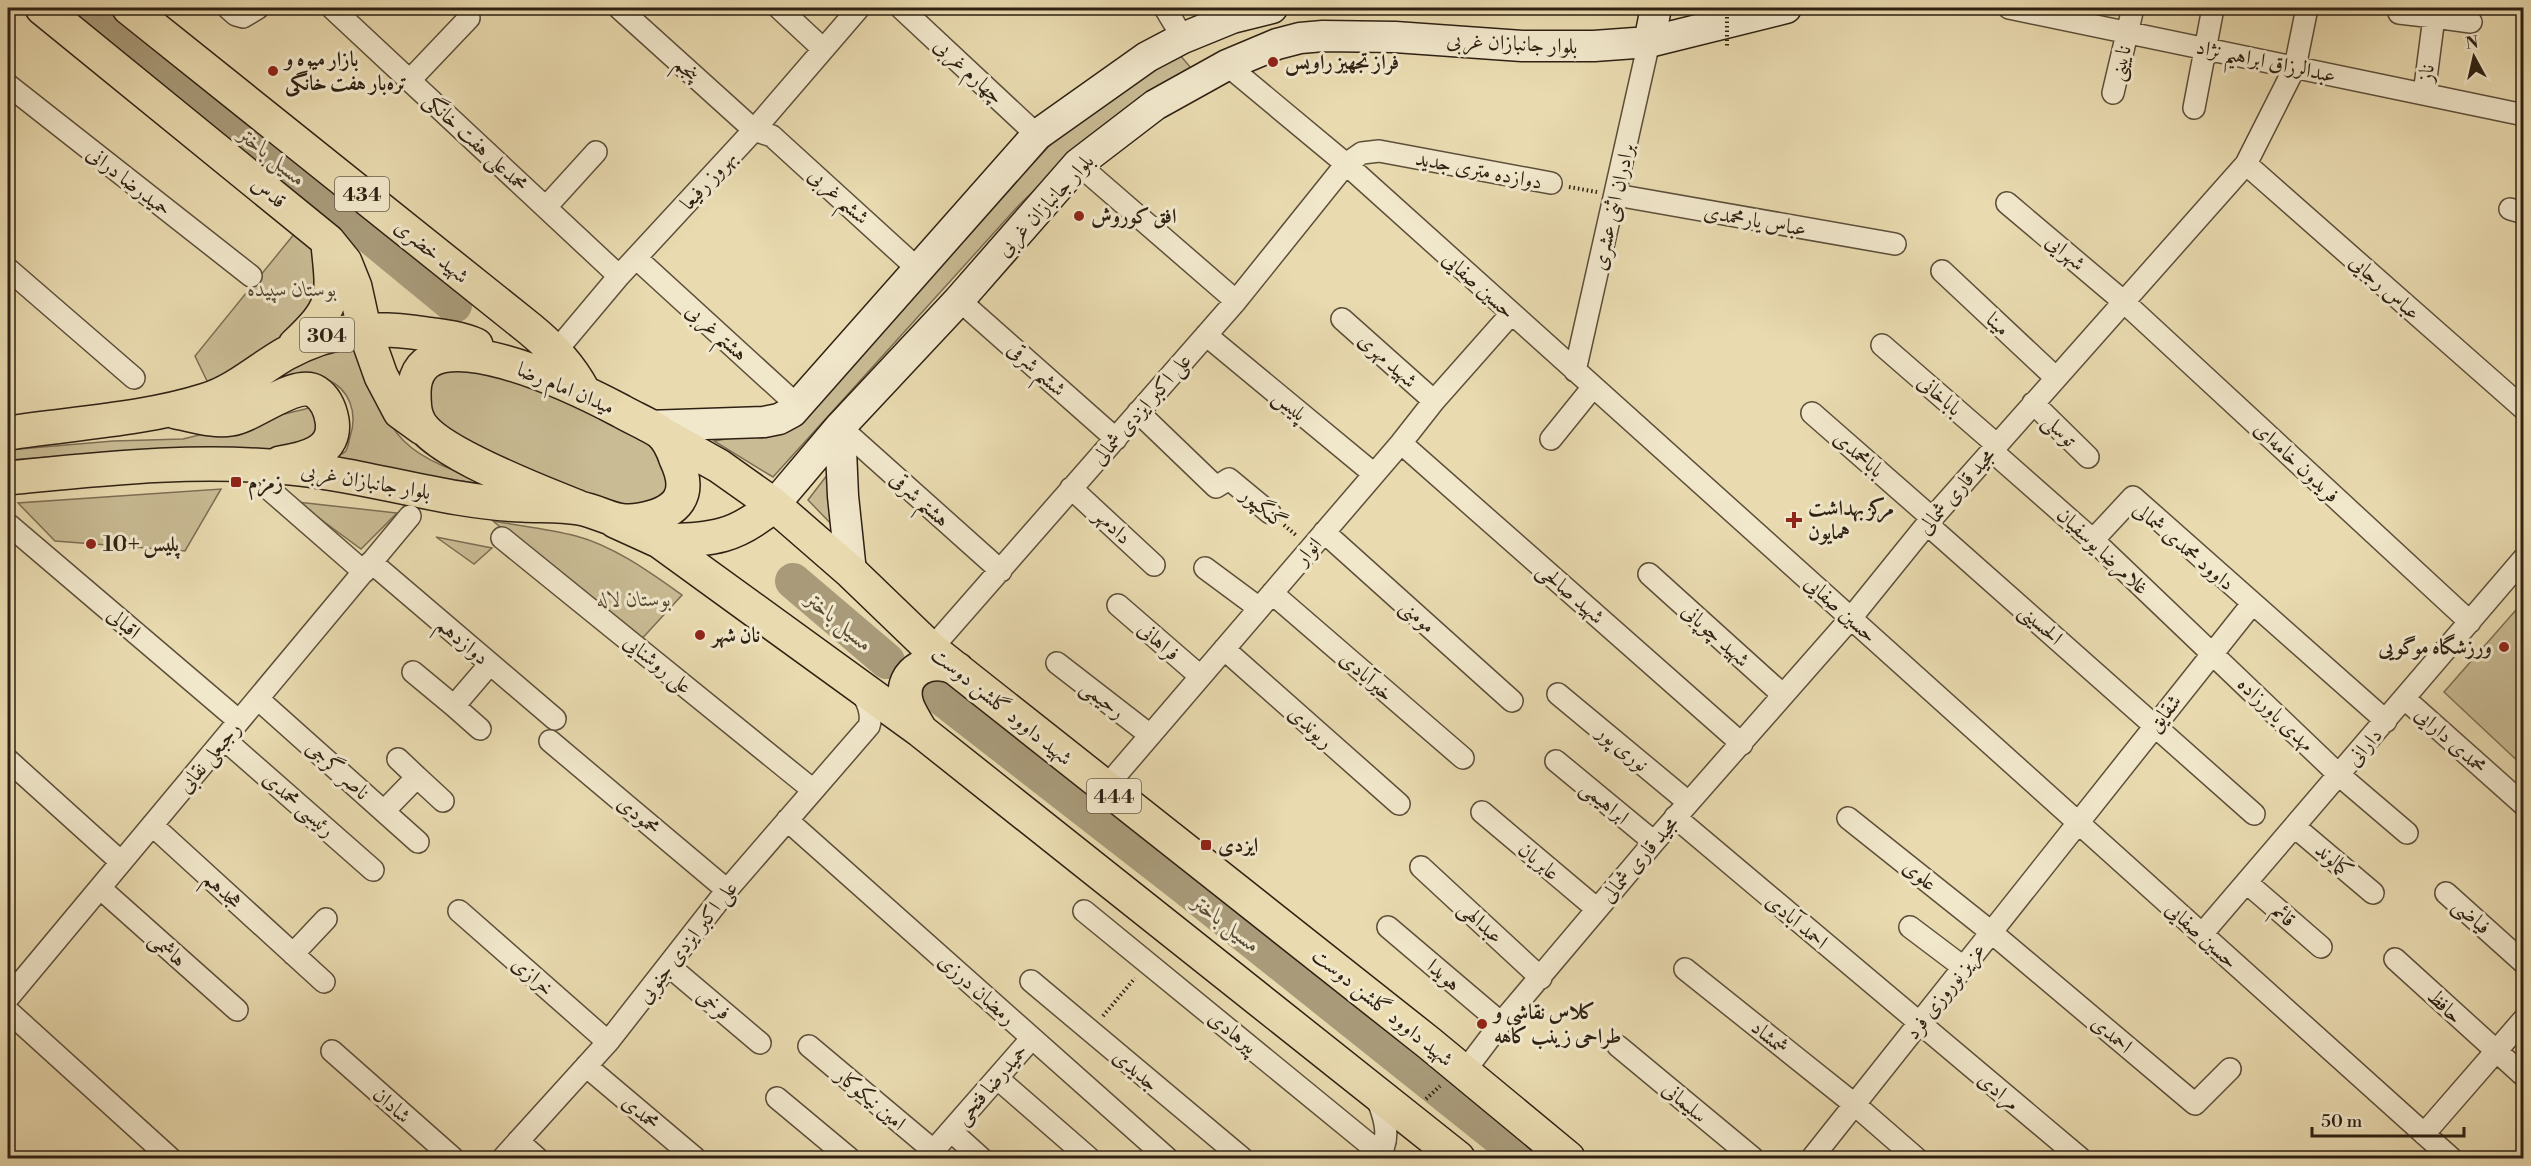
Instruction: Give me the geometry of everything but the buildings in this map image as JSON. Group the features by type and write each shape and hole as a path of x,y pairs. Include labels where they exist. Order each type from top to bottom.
{"main road":[{"name":"قدس","path":"42,8 328,241 345,262 355,287 364,328 381,376 400,412 423,429"},
{"name":"شهید خضری","path":"129,8 556,351 574,374 584,392"},
{"path":"655,430 779,419 798,406 1037,135 1147,57 1183,38 1232,18 1272,8"},
{"path":"1649,42 1656,8"},
{"name":"بلوار جانبازان غربی","path":"774,505 840,427 959,300 1078,164 1155,105 1227,65 1277,44 1300,38 1323,36 1395,37 1522,46 1594,46 1649,42 1786,8"},
{"path":"1183,38 1227,65"},
{"path":"285,354 327,310 332,285 328,241"},
{"name":"304","path":"8,433 168,410 209,400 234,387 285,354 325,336 364,328 405,331 467,341 496,360"},
{"name":"میدان امام رضا","path":"423,429 417,418 414,383 422,366 442,356 496,360 543,374 584,392 655,430"},
{"path":"168,410 229,420 243,416 298,389 315,391 325,400 334,430 328,445 306,459 280,463 238,464"},
{"path":"840,427 843,496 851,572"},
{"path":"423,429 435,440 460,455 659,541 767,617 837,672 921,731 1458,1158"},
{"path":"615,521 640,520 663,512 673,506 681,496 685,486 674,453 655,430"},
{"name":"شهید داوود گلشن دوست","path":"655,430 719,466 774,505 851,572 931,649 1105,788 1454,1077 1568,1158"},
{"name":"بلوار جانبازان غربی","path":"8,478 112,468 238,464 294,468 501,504 580,508"},
{"path":"659,541 725,536 742,529 774,505"},
{"path":"921,731 906,702 908,681 914,673 932,663 942,663 957,669"}],"street":[{"path":"228,8 236,15 243,17 258,8"},
{"name":"محمدعلی هفت خانگی","path":"332,8 619,276"},
{"name":"پنجم","path":"619,8 754,130"},
{"path":"779,8 823,49"},
{"name":"بهروز رفیعا","path":"556,351 619,276 754,130 859,8"},
{"name":"چهارم غربی","path":"901,8 1037,135"},
{"name":"عبدالرزاق ابراهیم نژاد","path":"2009,8 2523,114"},
{"name":"نایینی","path":"2113,93 2133,8"},
{"path":"2194,108 2214,8"},
{"name":"مجید قاری شمالی","path":"1454,1077 1541,978 1654,842 1851,618 1930,521 2055,377 2247,164 2295,67 2307,8"},
{"path":"1166,9 1183,38"},
{"path":"2399,13 2471,22"},
{"name":"ناز","path":"2424,94 2434,17"},
{"path":"410,80 469,18"},
{"name":"برادران اثنی عشری","path":"1575,371 1649,42"},
{"name":"حسین صفایی","path":"1227,65 1346,165 2451,1158"},
{"name":"حمیدرضا درانی","path":"8,85 251,276"},
{"name":"ششم غربی","path":"754,130 772,136 919,270"},
{"name":"دوازده متری جدید","path":"1346,165 1362,153 1380,151 1551,183"},
{"path":"546,207 596,152"},
{"path":"1078,164 1236,301"},
{"name":"عباس رجایی","path":"2247,164 2523,410"},
{"name":"علی اکبر ایزدی شمالی","path":"931,649 1236,301 1346,165"},
{"name":"عباس یارمحمدی","path":"1616,195 1895,244"},
{"name":"شهرایی","path":"2007,203 2124,302"},
{"name":"هشتم غربی","path":"636,258 798,406"},
{"path":"8,269 134,378"},
{"name":"مینا","path":"1941,271 2055,377"},
{"name":"ششم شرقی","path":"959,300 1116,439"},
{"name":"فریدون خامه‌ای","path":"2124,302 2470,622"},
{"name":"انوار","path":"1105,788 1401,443 1434,400 1511,314"},
{"name":"شهید مهری","path":"1342,320 1434,400"},
{"name":"پلیس","path":"1206,335 1374,474"},
{"name":"باباخانی","path":"1882,345 1995,448"},
{"path":"1551,439 1593,387"},
{"name":"توسلی","path":"2033,403 2088,457"},
{"name":"گنگپور","path":"1138,412 1216,487 1229,479 1270,513"},
{"name":"بابامحمدی","path":"1812,413 1930,521"},
{"name":"هشتم شرقی","path":"840,427 1001,571"},
{"name":"شهید صالحی","path":"1401,443 1742,744"},
{"name":"غلامرضا یوسفیان","path":"1995,448 2212,653"},
{"name":"دادمهر","path":"1071,488 1154,565"},
{"name":"دوازدهم","path":"270,490 490,664 555,719"},
{"name":"داوود محمدی شمالی","path":"2093,540 2133,497 2252,604"},
{"name":"رجبعلی نقابی","path":"8,998 410,516"},
{"name":"الحسینی","path":"1930,521 2254,814"},
{"name":"اقبالی","path":"9,525 239,721"},
{"name":"علی روشنایی","path":"502,538 813,790"},
{"name":"مومنی","path":"1317,540 1512,701"},
{"name":"دارانی","path":"2202,934 2405,699 2523,558"},
{"name":"خیرآبادی","path":"1205,568 1265,601 1463,758"},
{"name":"شهید چوپانی","path":"1649,574 1783,695"},
{"path":"2252,604 2386,721"},
{"name":"شقایق","path":"2078,823 2252,604"},
{"name":"فراهانی","path":"1118,605 1200,676"},
{"name":"ریوندی","path":"1224,649 1399,804"},
{"name":"مهدی یاورزاده","path":"2212,653 2339,775 2407,833"},
{"name":"رحیمی","path":"1056,663 1150,735"},
{"path":"454,706 490,664"},
{"path":"413,672 480,729"},
{"name":"علی اکبر ایزدی جنوبی","path":"503,1158 608,1042 727,890 869,726 870,713 863,694 837,672"},
{"name":"نوری پور","path":"1558,694 1682,810"},
{"name":"ناصر گرجی","path":"258,699 418,842"},
{"name":"محمدی دارایی","path":"2405,699 2523,805"},
{"name":"رئیسی محمدی","path":"224,739 373,870"},
{"name":"محمودی","path":"550,741 727,890"},
{"path":"398,759 443,801"},
{"path":"8,760 121,862"},
{"name":"ابراهیمی","path":"1557,761 1654,842"},
{"path":"384,812 417,777"},
{"name":"احمد آبادی","path":"1682,810 1918,1024"},
{"name":"عابریان","path":"1482,812 1597,909"},
{"name":"علوی","path":"1848,818 1991,932"},
{"name":"رمضان درزی","path":"787,820 1167,1158"},
{"name":"عزیز نوروزی فرد","path":"1812,1158 2078,823"},
{"name":"هجدهم","path":"152,825 324,982"},
{"name":"کمالوند","path":"2295,827 2373,892"},
{"name":"عبدالهی","path":"1421,867 1541,978"},
{"name":"قائم","path":"2247,882 2321,947"},
{"name":"هاشمی","path":"100,888 237,1010"},
{"name":"فیاضی","path":"2446,893 2523,963"},
{"name":"خرازی","path":"459,911 608,1042"},
{"name":"پیرهادی","path":"1084,911 1379,1156"},
{"path":"293,954 326,919"},
{"name":"هویدا","path":"1388,927 1501,1023"},
{"path":"1910,927 1963,967"},
{"name":"احمدی","path":"1991,932 2195,1104 2230,1068"},
{"name":"حافظ","path":"2395,959 2523,1076"},
{"name":"فرخی","path":"669,966 760,1043"},
{"name":"شمشاد","path":"1685,969 1854,1104 1916,1158"},
{"name":"جدیدی","path":"1031,981 1242,1158"},
{"path":"8,1011 170,1158"},
{"path":"2424,1134 2523,1019"},
{"name":"مرادی","path":"1918,1024 2080,1158"},
{"name":"حمیدرضا فتحی","path":"930,1155 1032,1038"},
{"name":"امین نیکوکار","path":"809,1046 930,1155"},
{"name":"سلیمانی","path":"1618,1046 1753,1158"},
{"name":"شادان","path":"332,1051 453,1158"},
{"name":"محمدی","path":"586,1066 695,1158"},
{"path":"997,1078 1089,1158"},
{"path":"1373,1089 1386,1127 1386,1141 1379,1156"},
{"path":"777,1098 849,1158"},
{"path":"951,1131 981,1158"},
{"path":"518,1141 537,1158"}],"path":[{"path":"1727,8 1727,46"},
{"name":"دوازده متری جدید","path":"1551,183 1616,195"},
{"name":"گنگپور","path":"1270,513 1317,540"},
{"path":"1424,1100 1454,1077"}],"green space":[{"path":"1179,54 1192,69 1070,156 1020,204 773,477 714,441 764,433 911,296 1051,144 1142,75"},
{"name":"بوستان سپیده","path":"299,228 319,254 321,308 261,353 208,383 195,356"},
{"path":"361,342 380,403 391,424 404,441 420,454 441,465 501,487 324,460 339,456 346,451 353,419 346,395 334,383 326,379 240,402 275,378 311,358"},
{"path":"484,367 639,433 655,449 675,490 632,510 519,472 430,417 430,373"},
{"path":"309,408 313,410 321,436 279,452 146,450 8,460 8,450 113,441 183,439"},
{"path":"838,461 840,533 808,500"},
{"path":"221,489 185,551 55,541 18,503"},
{"path":"297,502 397,513 361,549"},
{"name":"بوستان لاله","path":"493,521 556,531 604,546 632,561 682,595 638,643"},
{"path":"436,537 492,548 474,564"},
{"name":"ورزشگاه موگویی","path":"2523,602 2523,766 2444,692"}],"waterway":[{"name":"مسیل باختر","path":"92,8 454,305"},
{"name":"مسیل باختر","path":"793,581 887,661"},
{"name":"مسیل باختر","path":"928,687 1184,886 1525,1158"}],"place":[{"name":"فراز تجهیز راویس","path":"1273,62"},
{"name":"بازار میوه و تره‌بار هفت خانگی","path":"273,71"},
{"name":"افق کوروش","path":"1079,216"},
{"name":"زمزم","path":"236,482"},
{"name":"مرکز بهداشت همایون","path":"1794,520"},
{"name":"پلیس +10","path":"91,544"},
{"name":"نان شهر","path":"700,635"},
{"name":"ورزشگاه موگویی","path":"2504,647"},
{"name":"ایزدی","path":"1206,845"},
{"name":"کلاس نقاشی و طراحی زینب کاهه","path":"1482,1024"}]}
